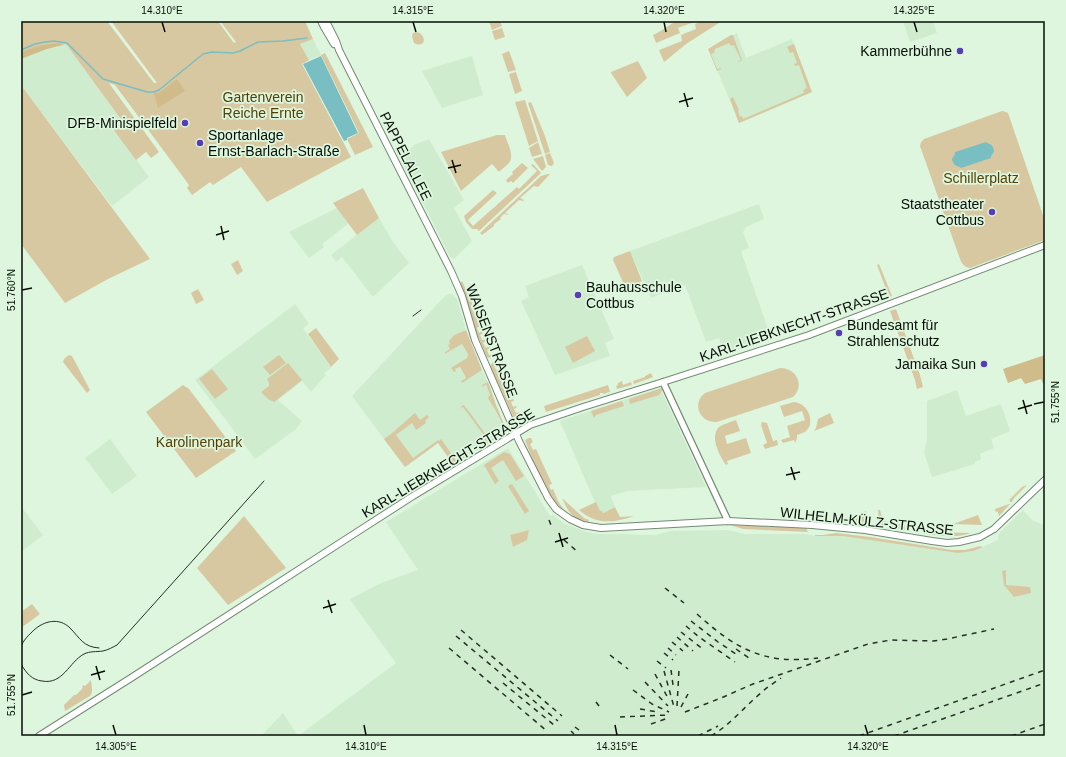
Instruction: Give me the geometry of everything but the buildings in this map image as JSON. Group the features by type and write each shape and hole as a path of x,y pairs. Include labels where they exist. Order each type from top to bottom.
{"main road":[{"name":"PAPPELALLEE","path":"321,21 328,35 339,50"},
{"name":"PAPPELALLEE","path":"326,21 339,50 452,273"},
{"name":"KARL-LIEBKNECHT-STRASSE","path":"39,736 413,496 530,425 550,417 809,335 1045,245"},
{"name":"WAISENSTRASSE","path":"452,273 462,296 475,340 516,434 548,498 556,509 570,519"},
{"name":"WILHELM-KÜLZ-STRASSE","path":"570,519 601,528 728,521 812,525 865,530 932,541 958,542 980,537 994,529 1045,480"}],"street":[{"path":"663,382 728,521"}],"shaded area":[{"path":"903,21 933,21 937,33 910,42"},
{"path":"737,33 746,58 792,39 812,92 739,123 709,50"},
{"path":"313,39 321,55 309,60 300,44"},
{"path":"61,43 63,45 47,49 21,59 21,53 35,47"},
{"path":"66,44 124,122 114,129 149,177 112,206 21,85 21,59 47,49"},
{"path":"472,56 483,95 442,108 422,71"},
{"path":"177,79 185,91 158,108 154,93 159,93"},
{"path":"429,139 464,200 454,208 472,241 454,259 450,257 401,159 414,145"},
{"path":"759,204 764,219 746,227 743,232 749,248 741,251 768,329 760,332 763,341 724,353 719,338 706,342 685,285 651,298 630,251"},
{"path":"337,208 349,223 322,244 324,247 309,258 289,232"},
{"path":"379,218 393,242 409,263 373,297 342,257 336,262 331,255"},
{"name":"Bauhausschule Cottbus","path":"582,265 614,339 605,343 610,356 555,375 521,301 529,297 525,286"},
{"path":"452,294 457,299 466,330 454,335 449,341 451,344 450,349 445,352 445,354 462,344 468,354 467,358 451,368 455,369 459,367 466,378 461,381 462,383 482,370 491,389 506,432 453,464 438,443 405,467 352,396 445,296"},
{"path":"295,304 309,324 303,328 331,368 324,373 326,375 311,392 302,381 278,400 302,421 295,430 255,459 195,380"},
{"path":"1045,355 1045,388 1041,379 1025,384 1021,378 1008,383 1003,369"},
{"path":"660,388 706,487 627,491 611,496 615,507 600,514 560,421"},
{"path":"957,390 966,416 1001,404 1010,431 991,439 994,448 980,454 981,459 975,462 975,464 932,477 924,452 927,440 927,401"},
{"path":"110,439 137,476 112,494 85,458"},
{"path":"508,448 550,516 553,515 565,524 597,534 656,535 670,531 728,530 745,534 803,534 817,536 839,535 952,552 983,547 998,540 998,536 1001,531 1023,510 1032,520 1041,524 1045,523 1045,736 298,736 396,663 350,599 381,583 418,570 386,522"},
{"path":"22,508 43,535 21,552 21,509"},
{"path":"283,713 298,736 261,736"}],"green space":[{"name":"Gartenverein Reiche Ernte","path":"21,21 107,21 154,83 157,83 111,21 218,21 234,43 236,42 220,21 305,21 313,39 300,44 309,60 302,64 351,157 267,202 241,167 213,185 210,182 192,195 187,188 189,185 115,85 109,83 159,152 151,158 146,152 136,160 113,129 123,122 66,44 63,45 61,43 21,53"},
{"path":"489,21 500,21 502,26 492,30"},
{"path":"676,21 694,22 678,28 680,33 656,43 653,35"},
{"path":"702,21 722,21 686,44 664,62 659,50 682,41 681,35 696,29 695,24"},
{"path":"502,28 505,37 495,40 492,31"},
{"path":"417,32 424,38 423,43 421,44 414,43 412,36 413,33"},
{"path":"733,35 742,60 738,62 741,60 734,45 731,46 729,43 715,49 714,53 711,54 717,69 721,68 717,71 708,49"},
{"path":"794,44 812,92 739,123 730,99 733,97 739,110 740,117 742,116 743,119 804,93 803,90 807,88 799,65 795,66 794,64 797,63 793,52 790,53 787,47"},
{"path":"509,51 516,70 508,72 502,54"},
{"path":"325,53 373,147 355,155 347,139 359,133 321,55"},
{"path":"638,61 647,78 627,97 611,72"},
{"path":"516,72 522,91 515,94 509,74"},
{"path":"21,85 150,259 108,279 65,303 21,244"},
{"path":"525,100 538,141 529,146 515,102"},
{"path":"531,102 550,152 545,154 528,103"},
{"name":"Schillerplatz","path":"1002,111 1008,113 1045,221 1045,240 970,268 966,267 960,259 920,146 924,139"},
{"path":"497,135 505,135 511,153 511,160 499,172 492,164 461,191 441,152"},
{"path":"538,142 542,154 532,157 529,148"},
{"path":"550,153 554,163 552,166 548,165 545,155"},
{"path":"543,156 546,167 542,171 533,159"},
{"path":"522,163 528,168 513,183 511,181 508,183 506,180"},
{"path":"533,164 541,173 479,231 477,229 472,229 466,222 464,216 493,190 497,193 468,220 473,226 517,187 519,189 537,171 531,165"},
{"path":"550,174 538,187 534,186 520,198 524,200 523,201 519,200 505,213 509,215 504,214 500,218 501,219 494,224 494,226 482,235 480,233 541,176"},
{"path":"363,188 379,218 357,235 333,203"},
{"path":"630,251 642,281 626,289 613,260 614,257"},
{"path":"238,260 243,271 237,275 231,264"},
{"path":"879,264 892,296 891,297 886,289 877,265"},
{"path":"462,281 472,303 471,307 480,326 477,328 479,333 482,331 483,333 480,335 482,340 486,339 483,343 486,348 489,346 490,349 487,350 489,355 492,354 489,358 487,357 479,339 460,283"},
{"path":"198,289 204,300 196,304 191,293"},
{"path":"896,309 920,375 923,387 917,389 890,311"},
{"path":"316,328 339,359 331,367 308,334"},
{"path":"466,330 482,370 462,383 461,381 466,378 460,367 455,369 456,371 454,372 451,368 467,358 468,354 462,344 445,354 445,352 450,349 448,345 450,344 449,341 454,335"},
{"path":"587,336 595,351 573,363 565,347"},
{"path":"69,355 72,356 90,390 87,393 63,362"},
{"path":"279,355 286,363 270,375 263,367"},
{"path":"493,362 497,363 494,365 496,370 500,369 500,371 497,372 499,377 503,376 500,379 503,386 507,385 504,388 506,393 510,392 511,394 507,395 510,400 513,399 514,401 511,402 513,407 517,407 514,409 516,413 519,412 521,417 516,420 490,366"},
{"path":"288,363 302,380 274,402 268,399 261,392 269,386 267,379"},
{"path":"780,368 791,371 797,378 799,383 797,393 793,397 717,422 706,419 699,412 699,402 705,393"},
{"path":"212,369 228,389 215,399 199,379"},
{"path":"651,373 653,377 634,384 633,381 645,377"},
{"path":"622,381 623,385 631,382 632,385 617,389 616,386"},
{"path":"488,382 506,432 475,451 474,448 486,438 463,407 460,409 462,406 464,405 488,436 488,439 493,439 493,436 504,431 504,427 488,398 490,395 486,384 483,387 482,385"},
{"name":"Karolinenpark","path":"183,385 189,389 236,451 196,478 146,412"},
{"path":"608,385 610,392 603,394 600,393 600,395 546,412 544,406"},
{"path":"662,388 663,389 659,395 630,404 629,399"},
{"path":"622,401 624,406 596,415 594,418 591,411"},
{"path":"794,402 804,406 810,416 810,425 805,432 797,435 795,443 794,440 783,443 781,440 790,437 787,426 805,420 802,411 784,417 780,406"},
{"path":"415,413 420,420 427,415 429,417 425,421 426,423 416,430 412,423 396,435 413,458 441,439 455,459 463,454 467,456 453,464 438,443 405,467 384,439"},
{"path":"830,413 834,423 814,431 818,419"},
{"path":"736,420 740,431 725,436 727,444 746,438 751,453 727,461 728,464 726,465 716,446 716,431 719,427"},
{"path":"762,422 767,423 773,441 777,440 778,445 765,449 763,445 767,443 761,425"},
{"path":"531,438 533,442 530,444 533,450 536,449 552,484 549,485 551,490 553,489 564,510 553,498 542,479 525,440"},
{"path":"504,452 510,454 524,476 516,481 503,460 491,468 499,481 495,484 484,465"},
{"path":"512,484 529,511 525,514 508,486"},
{"path":"1027,485 1012,502 1010,502 1010,500 1008,501 1022,487"},
{"path":"562,498 584,518 589,520 588,522 575,517 567,508"},
{"path":"596,502 600,511 603,513 615,507 620,517 634,516 619,520 605,521 592,518 579,510"},
{"path":"1010,504 999,516 998,512 995,511 995,509"},
{"path":"878,510 880,510 883,521 905,525 905,530 881,525"},
{"path":"866,511 867,520 862,523 838,520 852,520"},
{"path":"978,515 982,525 953,524"},
{"path":"244,516 286,568 228,605 197,568"},
{"path":"730,525 806,528 808,532 743,529"},
{"path":"928,529 935,532 971,533 955,536 928,534 926,532"},
{"path":"529,530 527,540 513,547 510,535"},
{"path":"836,533 952,550 965,550 980,546 983,547 973,551 958,553 843,536 815,536"},
{"path":"1006,570 1006,585 1030,587 1031,593 1014,597 1004,585 1002,571"},
{"path":"32,604 40,614 21,628 21,612"},
{"path":"91,680 92,690 90,696 65,711 64,705 82,689 83,685 85,686"}],"water":[{"path":"321,56 358,133 344,141 303,64"},
{"path":"986,142 994,149 991,158 961,168 954,163 952,159 955,152"}],"waterway":[{"path":"21,50 35,44 45,42 54,41 67,43 103,79 147,92 154,92 159,90 203,54 212,52 233,53 258,42 307,38"}],"tram line":[{"path":"413,316 421,310"},
{"path":"21,664 32,678 42,681 55,680 84,654 105,651 117,645 264,481"},
{"path":"21,647 26,638 42,624 56,621 61,622 70,628 85,644 99,648"}],"railway":[{"path":"549,520 551,525"},
{"path":"564,540 579,553"},
{"path":"665,588 684,603"},
{"path":"697,614 725,637 752,652 782,659 799,660 818,658"},
{"path":"691,621 739,656"},
{"path":"686,626 735,662"},
{"path":"685,712 753,684 868,644 891,640 933,641 994,629"},
{"path":"461,630 562,716"},
{"path":"681,632 704,650"},
{"path":"456,636 558,721"},
{"path":"677,637 693,651"},
{"path":"672,642 683,651"},
{"path":"449,648 548,732"},
{"path":"668,648 676,655"},
{"path":"736,649 749,658"},
{"path":"664,653 673,660"},
{"path":"610,655 628,669"},
{"path":"657,661 666,668"},
{"path":"671,670 673,685"},
{"path":"677,706 679,670"},
{"path":"859,736 1045,670"},
{"path":"664,671 674,707"},
{"path":"655,674 669,700"},
{"path":"711,736 718,732 755,698 781,678"},
{"path":"645,682 668,706"},
{"path":"503,683 554,725"},
{"path":"894,736 1045,683"},
{"path":"633,690 652,704 669,712"},
{"path":"681,707 688,694"},
{"path":"596,702 599,706"},
{"path":"640,709 658,712"},
{"path":"620,717 668,715"},
{"path":"651,724 668,718"},
{"path":"1011,736 1045,724"},
{"path":"698,736 718,726"},
{"path":"575,727 579,730"},
{"path":"571,731 574,734"}],"place":[{"name":"Kammerbühne","path":"960,51"},
{"name":"DFB-Minispielfeld","path":"185,123"},
{"name":"Sportanlage Ernst-Barlach-Straße","path":"200,143"},
{"name":"Staatstheater Cottbus","path":"992,212"},
{"name":"Bauhausschule Cottbus","path":"578,295"},
{"name":"Bundesamt für Strahlenschutz","path":"839,333"},
{"name":"Jamaika Sun","path":"984,364"}]}
